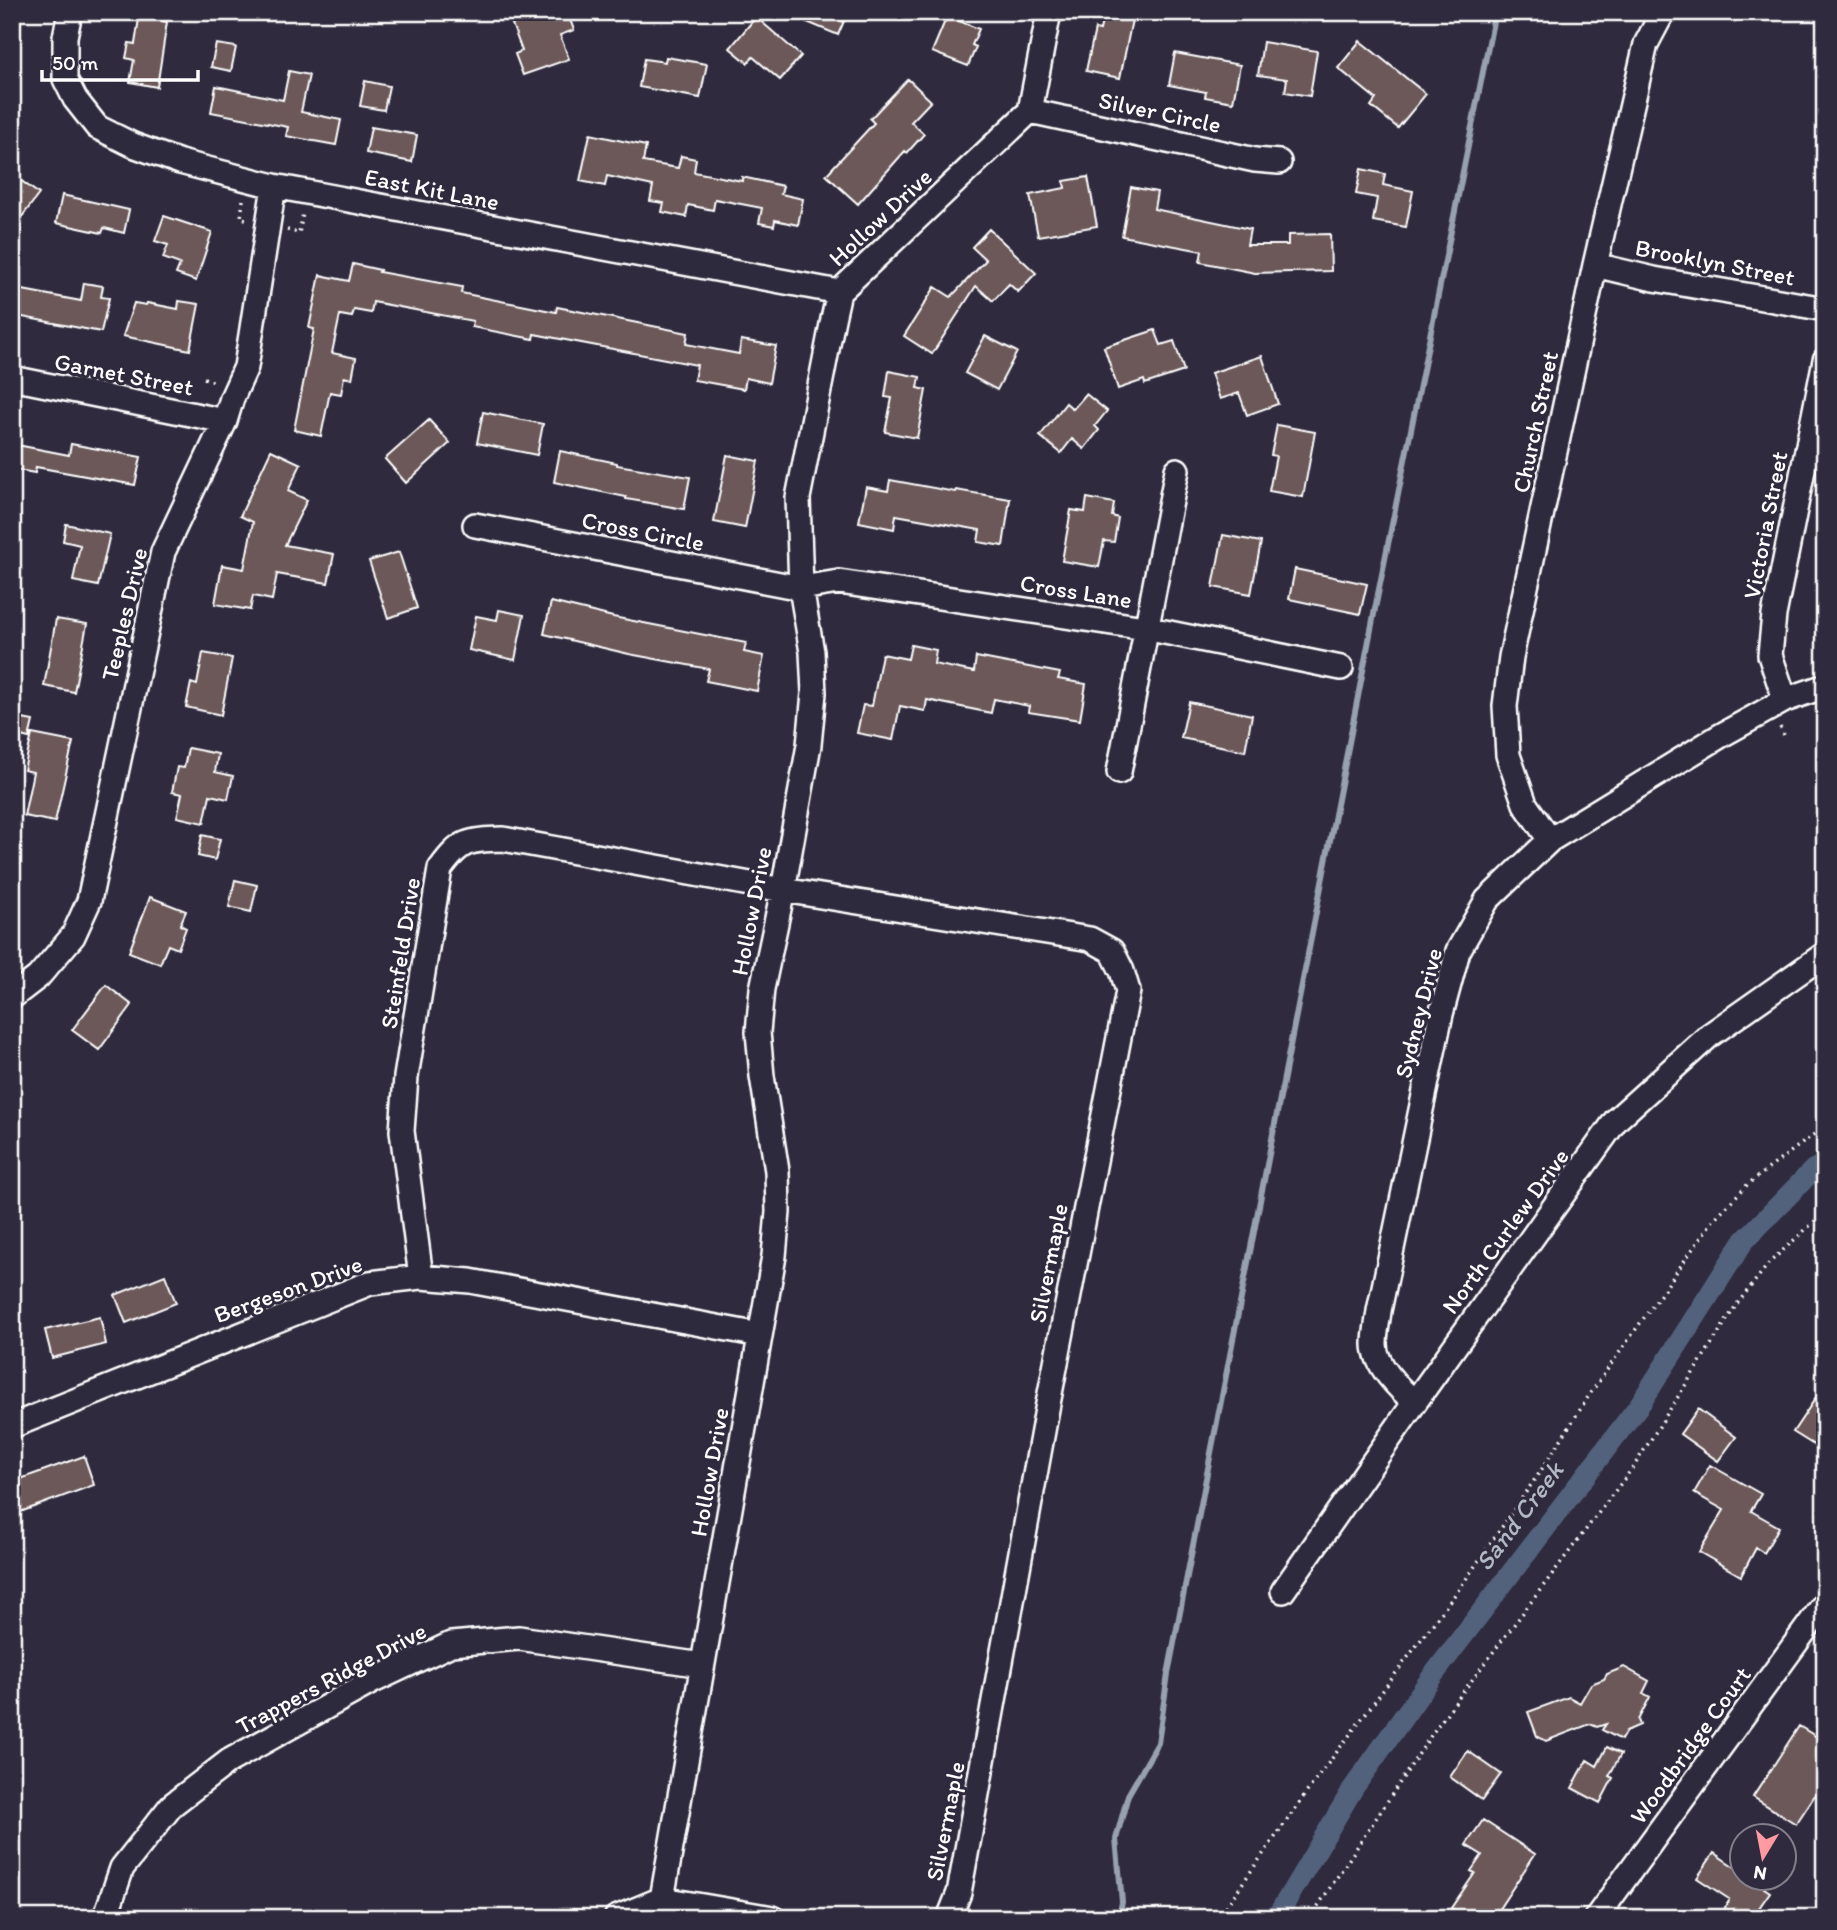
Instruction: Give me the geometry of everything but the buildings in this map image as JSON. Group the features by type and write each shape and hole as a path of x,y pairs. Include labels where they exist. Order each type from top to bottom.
{"street":[{"name":"East Kit Lane","path":"70,12 65,37 65,79 75,99 97,127 180,162 274,186 839,292"},
{"path":"1030,111 1049,12"},
{"name":"Church Street","path":"1550,840 1524,804 1508,755 1505,706 1511,657 1595,265 1646,44 1663,12"},
{"name":"Silver Circle","path":"1030,111 1255,160 1279,162"},
{"name":"Hollow Drive","path":"662,1899 774,1256 778,1212 777,1171 758,1032 762,989 809,745 814,692 812,652 801,588 798,498 839,292 1030,111"},
{"name":"Teeples Drive","path":"12,997 38,977 73,936 89,901 163,552 225,421 232,397 246,367 274,186"},
{"name":"Brooklyn Street","path":"1595,265 1654,279 1825,309"},
{"name":"Victoria Street","path":"1785,700 1770,655 1774,615 1825,360"},
{"name":"Garnet Street","path":"12,378 225,421"},
{"path":"1119,772 1177,470"},
{"name":"Cross Circle","path":"475,526 801,588"},
{"name":"Cross Lane","path":"801,588 839,582 1145,628 1341,668"},
{"name":"Sydney Drive","path":"1415,1402 1397,1388 1386,1373 1374,1346 1379,1311 1441,1014 1458,951 1487,900 1550,840 1720,736 1785,700 1825,686"},
{"name":"Steinfeld Drive","path":"421,1277 402,1131 406,1077 440,869 454,850 472,840 503,839 783,890"},
{"name":"Silvermaple","path":"783,890 1090,939 1112,951 1128,991 1046,1409 959,1893 949,1918"},
{"name":"North Curlew Drive","path":"1283,1591 1616,1120 1710,1035 1825,954"},
{"name":"Bergeson Drive","path":"12,1426 370,1283 421,1277 470,1281 760,1335"},
{"name":"Woodbridge Court","path":"1596,1918 1825,1603"},
{"name":"Trappers Ridge Drive","path":"105,1918 122,1868 172,1805 229,1761 373,1681 451,1644 519,1638 702,1665"},
{"path":"616,1918 662,1899 773,1918"}],"path":[{"path":"244,198 241,218 255,222"},
{"path":"282,229 299,233 303,212"},
{"path":"204,378 218,383"},
{"path":"184,392 188,380"},
{"path":"1780,727 1784,735"},
{"path":"1218,1918 1309,1789 1462,1584 1590,1394 1714,1219 1748,1184 1825,1126"},
{"path":"1310,1918 1438,1725 1634,1466 1737,1304 1770,1262 1825,1212"}],"waterway":[{"path":"1119,1918 1122,1902 1116,1839 1128,1795 1158,1743 1168,1674 1375,609 1495,12"},
{"name":"Sand Creek","path":"1276,1918 1354,1787 1431,1678 1640,1404 1743,1242 1813,1170 1825,1164"}]}
